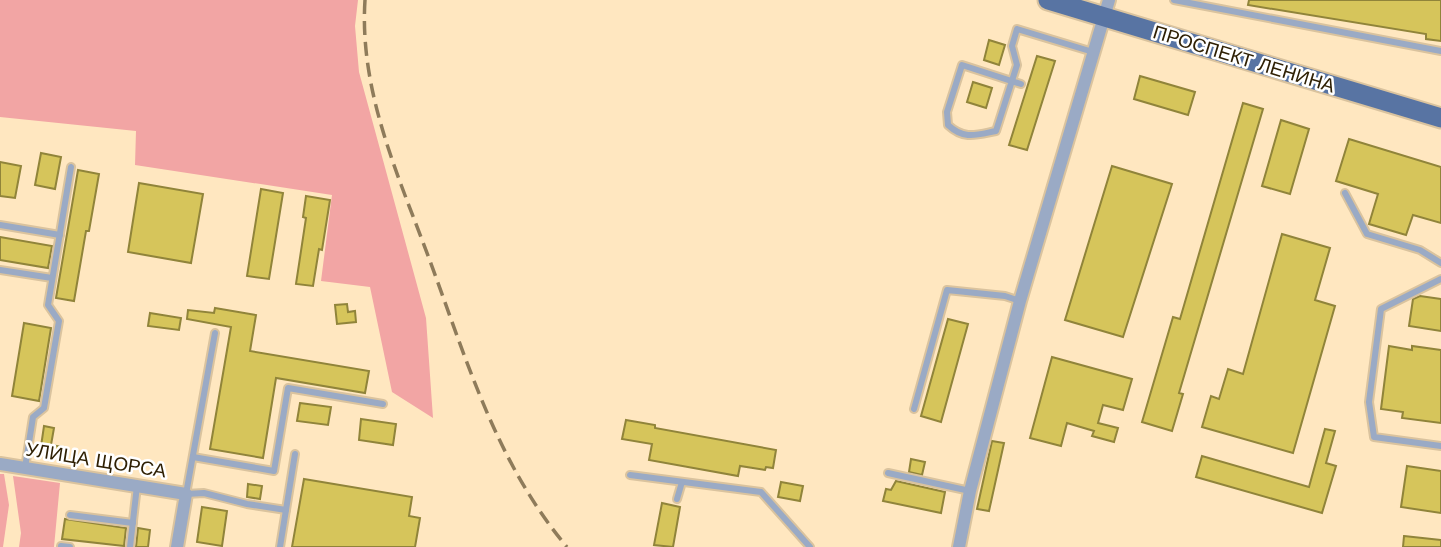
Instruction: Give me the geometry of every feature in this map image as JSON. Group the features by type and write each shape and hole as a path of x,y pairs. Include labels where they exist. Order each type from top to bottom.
{"main road":[{"name":"ПРОСПЕКТ ЛЕНИНА","path":"1048,0 1107,9 1441,118"}],"street":[{"path":"963,544 970,491 1020,301 1107,9"},
{"name":"УЛИЦА ЩОРСА","path":"0,464 187,494"},
{"path":"177,547 187,494"}],"lane":[{"path":"1174,0 1441,51"},
{"path":"1021,84 1012,81 962,65 947,112 948,125 959,134 977,135 996,131 1012,81 1017,65 1012,46 1017,29 1095,52"},
{"path":"24,468 33,416 44,408 59,321 48,305 71,167"},
{"path":"1345,193 1367,234 1420,250 1441,263"},
{"path":"0,225 60,235"},
{"path":"0,270 52,278"},
{"path":"1441,279 1381,309 1369,402 1374,437 1441,446"},
{"path":"914,409 947,290 1005,296 1020,301"},
{"path":"215,333 187,494 204,493 286,510"},
{"path":"193,457 274,471 288,388 383,404"},
{"path":"280,547 295,454"},
{"path":"888,474 970,491"},
{"path":"630,475 761,492 810,547"},
{"path":"677,499 682,482"},
{"path":"130,547 137,486"},
{"path":"71,516 133,523"},
{"path":"61,546 70,547"}],"shaded area":[{"path":"0,0 358,0 355,26 359,72 426,318 433,418 392,392 370,287 321,281 332,195 135,165 136,131 0,117"},
{"path":"0,474 4,474 9,505 3,547 0,547"},
{"path":"13,476 60,483 54,547 19,547 21,533"}],"building":[{"path":"1249,0 1441,0 1441,41 1426,39 1426,34 1248,5"},
{"path":"989,40 1005,45 999,65 984,60"},
{"path":"1037,56 1055,61 1027,150 1009,145"},
{"path":"1140,76 1195,92 1188,115 1134,99"},
{"path":"973,82 992,88 986,108 967,102"},
{"path":"1243,103 1263,109 1179,393 1183,394 1172,431 1142,422 1173,317 1180,319"},
{"path":"1281,120 1309,129 1290,194 1262,186"},
{"path":"1349,139 1441,167 1441,223 1413,215 1406,235 1369,224 1378,194 1336,181"},
{"path":"41,153 61,157 55,189 35,185"},
{"path":"0,162 21,166 15,198 0,196"},
{"path":"1112,166 1172,184 1123,337 1065,320"},
{"path":"78,170 99,174 74,301 56,298"},
{"path":"139,183 203,194 191,263 128,252"},
{"path":"261,189 283,193 269,279 247,276"},
{"path":"306,196 330,200 313,286 296,284 306,218 303,217"},
{"path":"1282,234 1330,248 1315,300 1335,306 1293,453 1202,427 1211,396 1219,399 1228,369 1243,374"},
{"path":"0,237 52,246 48,268 0,260"},
{"path":"1420,296 1441,299 1441,331 1409,326 1413,299"},
{"path":"347,304 348,312 355,311 356,322 337,324 335,305"},
{"path":"215,308 256,315 250,351 369,371 365,393 276,378 263,458 210,449 231,327 187,319 188,310 214,313"},
{"path":"150,313 181,318 179,330 148,326"},
{"path":"948,319 968,324 941,422 921,416"},
{"path":"24,323 51,328 39,401 12,396"},
{"path":"1389,346 1412,350 1412,346 1441,350 1441,423 1402,418 1403,412 1381,409"},
{"path":"1052,357 1132,379 1123,410 1103,405 1098,423 1118,428 1114,442 1092,436 1094,431 1067,423 1061,446 1030,438"},
{"path":"300,403 331,407 328,425 297,421"},
{"path":"361,419 396,424 393,445 359,440"},
{"path":"626,420 655,425 655,428 776,450 773,468 766,467 765,470 740,466 738,476 649,460 652,444 622,439"},
{"path":"44,426 54,428 51,445 63,447 61,457 40,453"},
{"path":"1325,429 1335,431 1326,463 1336,466 1322,513 1196,477 1202,456 1309,487"},
{"path":"992,441 1004,443 989,511 977,509"},
{"path":"911,459 925,462 922,475 909,472"},
{"path":"1407,466 1441,471 1441,513 1401,507"},
{"path":"304,479 412,497 409,516 420,518 415,547 292,547"},
{"path":"896,481 945,492 941,513 883,501 886,489 891,490"},
{"path":"781,482 803,486 800,501 778,497"},
{"path":"248,484 262,486 260,499 247,497"},
{"path":"662,503 680,507 673,547 654,545"},
{"path":"202,507 227,511 222,546 197,542"},
{"path":"65,519 126,528 124,546 62,539"},
{"path":"138,528 150,530 148,547 136,547"},
{"path":"1404,536 1441,540 1441,547 1403,547"}],"railway":[{"path":"365,0 368,68 394,166 486,410 521,481 567,547"}]}
